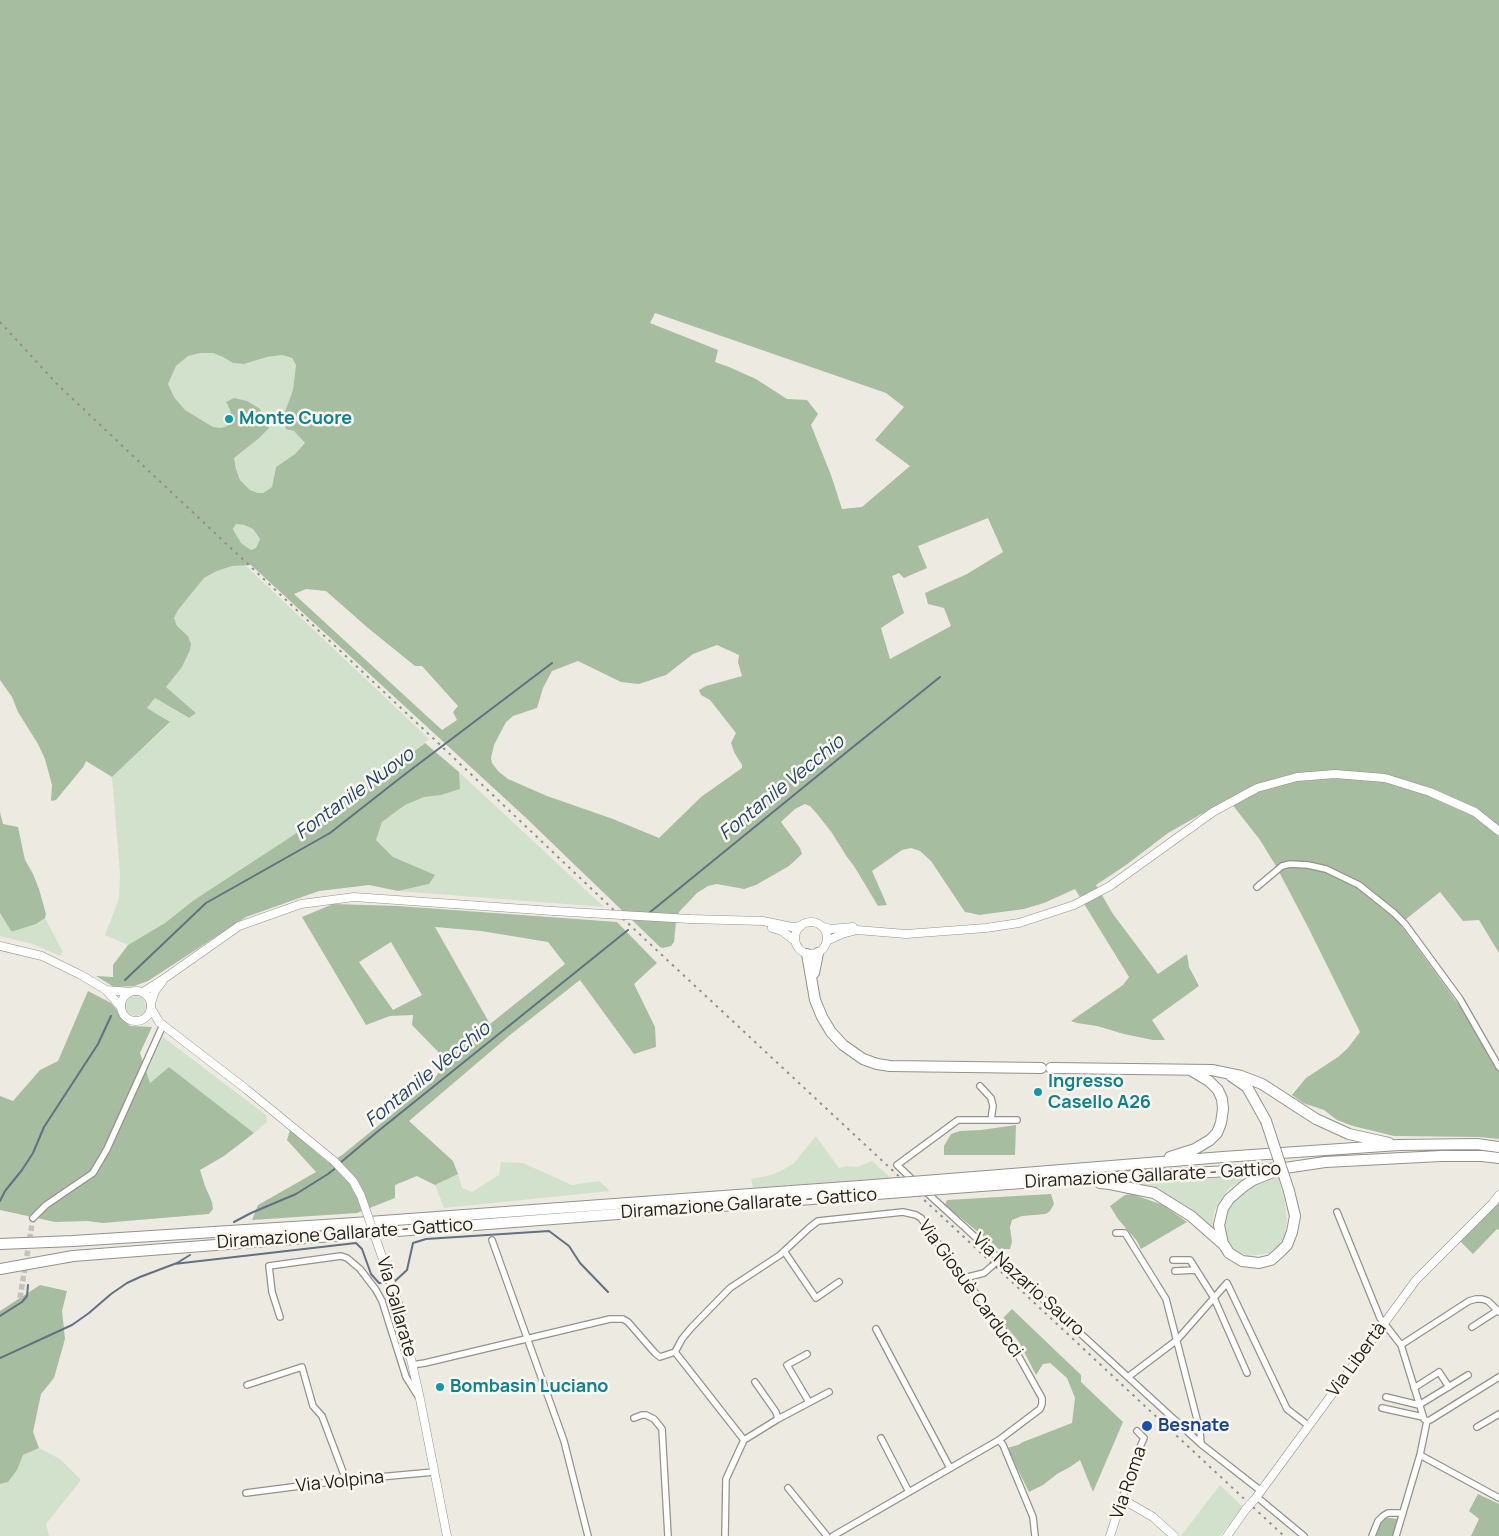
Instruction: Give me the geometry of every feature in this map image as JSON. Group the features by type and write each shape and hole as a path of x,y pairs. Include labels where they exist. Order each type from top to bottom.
{"highway":[{"path":"812,953 815,1000 822,1017 831,1032 853,1052 877,1064 890,1066 1212,1070 1241,1076 1262,1084 1316,1119 1349,1134 1399,1146"},
{"path":"1061,1175 1106,1161 1174,1156 1195,1149 1210,1140 1217,1133 1221,1123 1222,1099 1218,1090 1209,1081 1189,1069"},
{"path":"1061,1175 1154,1194 1191,1216 1224,1245 1229,1253 1242,1261 1259,1263 1271,1260 1286,1245 1292,1232 1295,1216 1289,1191 1266,1121 1247,1087 1228,1074"},
{"name":"Diramazione Gallarate - Gattico","path":"0,1244 73,1241 939,1185 1061,1175 1223,1157 1399,1146 1477,1144 1499,1147"},
{"name":"Diramazione Gallarate - Gattico","path":"1061,1175 1286,1168 1325,1162 1405,1157 1482,1156 1499,1158"},
{"path":"1224,1245 1219,1225 1223,1208 1229,1199 1235,1192 1253,1180 1286,1168"},
{"name":"Diramazione Gallarate - Gattico","path":"0,1269 73,1256 862,1190"}],"street":[{"path":"827,941 857,930 906,934 1019,924 1074,905 1110,886 1213,812 1257,788 1297,777 1335,774 1385,778 1430,792 1475,812 1499,830"},
{"path":"1256,887 1282,866 1290,864 1326,869 1359,885 1394,913 1409,930 1460,999 1499,1067"},
{"path":"143,992 239,926 301,904 354,897 690,919 762,921 792,928 814,922 831,929 856,927 932,931"},
{"path":"713,920 763,925 782,930 795,941 799,949 812,953 826,946 827,936 823,927"},
{"path":"795,941 797,930 801,926"},
{"path":"0,946 42,956 81,975 106,990 121,1007 127,1018 135,1021 140,1020 161,1024 107,1149 93,1173 46,1205 32,1218"},
{"path":"140,1020 149,1014 156,991 165,978"},
{"path":"106,990 130,992 138,990 150,998 151,1006"},
{"path":"121,1007 123,998 130,992"},
{"name":"Via Gallarate","path":"151,1006 161,1024 246,1089 334,1161 353,1181 361,1196 399,1306 420,1399 446,1536"},
{"path":"980,1086 991,1098 993,1106 991,1120"},
{"name":"Via Nazario Sauro","path":"1017,1120 958,1120 897,1165 1304,1536"},
{"name":"Via Libertà","path":"1227,1536 1416,1280 1499,1195"},
{"name":"Via Giosuè Carducci","path":"675,1352 691,1328 730,1288 784,1251 818,1221 903,1212 921,1218 939,1245 1005,1332 1042,1398 1042,1404 1040,1409 999,1440 837,1535"},
{"path":"1337,1212 1380,1318 1401,1345 1425,1419 1420,1455 1396,1536"},
{"path":"1116,1233 1125,1233 1166,1299 1200,1431 1201,1444"},
{"path":"492,1240 564,1442 588,1536"},
{"path":"784,1251 816,1298 839,1282"},
{"path":"280,1317 272,1292 269,1266 341,1256 347,1258 360,1269 382,1301 406,1377 420,1399"},
{"path":"964,1278 984,1273 1000,1259"},
{"path":"1173,1260 1190,1260 1214,1298 1247,1374"},
{"path":"1175,1271 1196,1270"},
{"path":"1128,1377 1177,1340 1227,1284 1287,1409 1309,1426"},
{"path":"1401,1345 1476,1298 1488,1301 1498,1311 1472,1326"},
{"path":"412,1365 610,1319 623,1319 660,1357 675,1352 744,1440"},
{"path":"876,1329 950,1468"},
{"path":"808,1354 787,1365 809,1402"},
{"path":"247,1385 302,1367 313,1406 322,1416 346,1480"},
{"path":"1414,1388 1439,1372 1449,1387"},
{"path":"1386,1397 1420,1405 1468,1375"},
{"path":"1382,1408 1430,1420 1499,1377"},
{"path":"755,1382 776,1412 778,1419"},
{"path":"725,1536 726,1479 744,1440 778,1419 830,1392"},
{"path":"1477,1427 1499,1414"},
{"path":"634,1418 646,1415 654,1419 662,1430 668,1536"},
{"name":"Via Roma","path":"1110,1536 1144,1438 1137,1431"},
{"path":"881,1438 909,1492"},
{"path":"999,1440 1003,1445 1033,1517 1035,1536"},
{"path":"1420,1455 1499,1498"},
{"name":"Via Volpina","path":"246,1493 346,1480 434,1472"},
{"path":"788,1488 827,1536"},
{"path":"1122,1499 1153,1517 1174,1536"},
{"path":"1372,1536 1382,1516 1388,1513 1403,1513"}],"green space":[{"path":"0,0 1499,0 1499,953 1479,920 1463,921 1440,892 1400,924 1472,1023 1499,1072 1499,1139 1394,1136 1337,1120 1324,1110 1303,1103 1292,1095 1306,1078 1338,1057 1348,1048 1360,1032 1276,866 1260,840 1228,799 1168,833 1096,885 1113,914 1158,974 1187,954 1189,967 1199,986 1152,1020 1165,1040 1153,1040 1071,1021 1123,985 1129,977 1075,889 1044,903 1024,909 979,915 965,912 931,861 920,851 911,848 902,850 872,871 887,905 878,906 832,833 810,806 805,804 795,809 781,822 800,848 802,854 789,866 756,885 744,889 717,884 708,886 697,893 679,912 674,942 671,946 660,947 524,816 251,565 232,566 204,578 178,610 174,618 177,626 188,636 191,644 182,667 166,687 196,713 189,718 155,698 147,708 170,722 112,777 86,761 56,800 52,801 52,785 45,759 18,712 12,697 0,680","holes":["655,313 886,393 904,407 875,440 910,466 862,507 842,509 811,425 818,414 807,400 787,399 756,379 715,362 718,350 650,323","201,353 213,353 233,363 244,364 267,357 282,355 292,358 296,365 293,390 284,414 286,429 294,431 305,443 295,454 276,467 272,487 263,493 250,490 240,480 234,458 269,428 260,409 247,401 234,398 226,402 230,410 232,422 221,428 213,427 185,410 174,397 168,384 176,366 188,356","988,518 1003,552 967,574 925,593 928,604 944,608 951,626 890,659 881,628 904,613 892,576 899,573 904,578 927,568 918,546","236,524 253,529 260,539 256,548 251,550 241,543 233,529","306,589 326,591 415,666 422,666 458,706 453,712 457,720 442,730 294,594","717,645 739,655 738,662 742,676 706,686 699,690 701,695 710,700 736,733 731,743 742,768 701,797 659,838 613,819 547,796 508,779 492,763 491,758 494,745 506,722 513,716 537,708 543,688 552,671 578,661 621,682 639,684 666,675 693,654"]},
{"path":"213,353 233,363 244,364 267,357 282,355 292,358 296,366 293,390 284,414 294,431 305,443 295,454 276,467 272,487 263,493 250,490 240,480 234,458 258,439 226,402 230,410 232,422 221,428 213,427 185,410 174,397 168,384 176,366 188,356"},
{"path":"236,524 253,529 260,539 256,548 251,550 241,543 233,528"},
{"path":"245,565 429,739 397,764 194,900 165,923 128,945 105,935 119,898 120,873 112,777 170,723 147,708 155,698 188,718 196,713 166,687 182,667 191,644 188,636 177,626 174,618 178,610 204,578 232,566"},
{"path":"425,743 459,772 460,789 441,795 424,797 405,805 382,822 376,840 393,857 435,875 429,884 398,891 369,885 319,891 246,917 148,981 134,986 114,987 96,976 113,977 113,965 128,945 165,923 194,900 286,840"},
{"path":"459,772 604,907 398,891 429,884 411,865 393,857 376,840 382,822 405,805 424,796 441,795 460,789"},
{"path":"0,812 3,824 18,827 25,860 39,889 46,914 45,918 36,924 14,931 11,931 0,913"},
{"path":"333,904 398,906 617,922 657,963 634,984 655,1027 656,1047 634,1054 580,980 510,1035 409,1121 453,1161 458,1174 435,1185 417,1176 395,1185 395,1198 357,1213 252,1220 258,1205 316,1172 287,1140 290,1130 329,1163 342,1155 432,1082 447,1061 412,1025 413,1015 390,1016 366,1025 302,917","holes":["435,927 481,931 548,942 565,964 490,1024","391,942 422,995 393,1010 359,962"]},
{"path":"0,913 11,931 36,924 45,918 63,952 60,956 33,944 0,936"},
{"path":"88,991 111,1003 130,1026 152,1027 140,1053 150,1083 169,1067 254,1133 224,1156 200,1170 212,1202 213,1209 209,1214 103,1223 87,1221 55,1222 0,1210 0,1096 13,1101 40,1070 58,1061"},
{"path":"132,996 140,996 146,1002 146,1010 140,1016 132,1016 126,1010 126,1002"},
{"path":"163,1037 266,1115 267,1122 254,1133 169,1067 150,1083 146,1071"},
{"path":"1016,1125 1015,1155 944,1155 944,1146 951,1134 960,1131"},
{"path":"816,1136 839,1168 847,1166 858,1167 872,1161 891,1178 753,1188 751,1179 771,1175 794,1163"},
{"path":"501,1162 523,1163 572,1185 599,1181 610,1191 444,1208 435,1185 458,1174 462,1188 472,1192 499,1175"},
{"path":"1252,1175 1229,1188 1214,1211 1213,1230 1176,1201 1156,1191 1133,1184"},
{"path":"1278,1176 1285,1202 1287,1222 1285,1234 1279,1245 1270,1253 1249,1256 1234,1251 1228,1243 1223,1228 1225,1213 1233,1200 1244,1190 1263,1180"},
{"path":"1051,1194 1054,1204 1046,1214 1022,1216 1012,1220 1010,1227 1012,1242 1010,1249 999,1249 945,1205 947,1200"},
{"path":"1132,1194 1163,1205 1187,1222 1141,1249 1110,1206 1125,1195"},
{"path":"1499,1202 1499,1230 1497,1229 1473,1254 1460,1241"},
{"path":"40,1285 67,1291 62,1311 65,1339 54,1378 41,1394 33,1432 39,1448 23,1455 17,1470 8,1482 0,1484 0,1311"},
{"path":"1012,1309 1081,1375 1081,1382 1123,1422 1093,1492 1080,1460 1043,1485 1029,1492 1007,1448 1072,1423 1075,1398 1067,1378 1050,1363 1043,1364 1036,1375 1019,1342 1001,1320"},
{"path":"39,1448 60,1459 81,1480 46,1524 49,1536 0,1536 0,1484 8,1482 17,1470 23,1455"},
{"path":"1220,1485 1243,1507 1220,1536 1181,1536"},
{"path":"1478,1494 1499,1504 1499,1536 1471,1536 1479,1519 1469,1511"},
{"path":"1389,1518 1397,1519 1394,1536 1376,1536 1381,1523"}],"waterway":[{"name":"Fontanile Nuovo","path":"125,980 206,903 330,833 552,663"},
{"name":"Fontanile Vecchio","path":"649,913 940,677"},
{"name":"Fontanile Vecchio","path":"340,1163 628,930"},
{"name":"Fontanile Nuovo","path":"0,1201 5,1191 33,1153 44,1127 98,1044 111,1016"},
{"name":"Fontanile Vecchio","path":"234,1222 296,1194 337,1167"},
{"path":"394,1282 407,1270 413,1243 426,1239 549,1231 569,1246 580,1263 608,1292"},
{"path":"174,1264 356,1243 362,1249 371,1274 379,1283 389,1283"},
{"name":"Fontanile Vecchio","path":"0,1358 72,1325 127,1283 177,1263 190,1255"},
{"name":"Fontanile Nuovo","path":"0,1316 22,1302 27,1296 28,1285"}],"tunnel":[{"path":"20,1298 33,1218"}],"railway":[{"path":"0,322 57,384 151,473 618,914 1284,1536"}],"place":[{"name":"Monte Cuore","path":"229,419"},
{"name":"Ingresso Casello A26","path":"1038,1092"},
{"name":"Bombasin Luciano","path":"440,1387"},
{"name":"Besnate","path":"1147,1426"}]}
